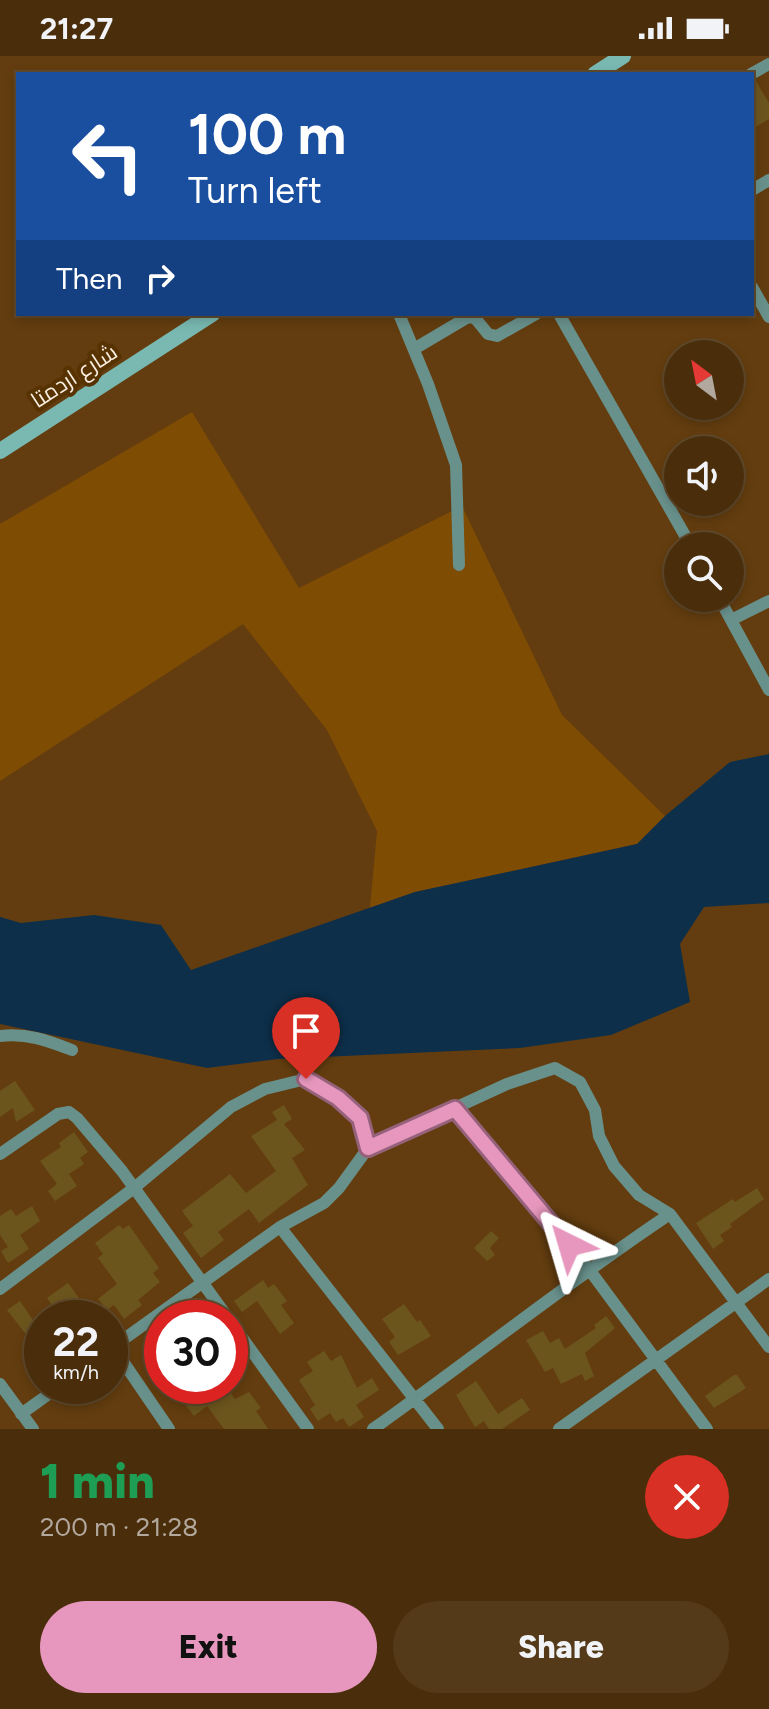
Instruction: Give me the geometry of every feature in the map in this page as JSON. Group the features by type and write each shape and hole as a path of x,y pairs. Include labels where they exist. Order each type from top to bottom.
{"main road":[{"path":"598,72 623,56"},
{"name":"شارع اردمتا","path":"0,451 209,316"}],"street":[{"path":"754,291 769,317"},
{"path":"400,316 456,465 459,565"},
{"path":"414,349 468,317 475,318 488,334 497,336 532,316"},
{"path":"560,316 683,532"},
{"path":"731,620 769,601"},
{"path":"727,612 769,690"},
{"path":"0,1036 21,1034 72,1050"},
{"path":"128,1336 280,1227 324,1203 368,1148 507,1084 555,1068 580,1082 595,1110 599,1136 614,1166 639,1195 670,1214 769,1347"},
{"path":"0,1289 134,1188 231,1107 265,1089 306,1079 338,1098 360,1118 368,1148"},
{"path":"455,1109 588,1268 707,1429"},
{"path":"0,1154 58,1114 69,1112 134,1188 215,1300"},
{"path":"373,1429 532,1314 588,1268 670,1214"},
{"path":"280,1227 438,1429"},
{"path":"559,1429 769,1279"},
{"path":"248,1346 308,1429"},
{"path":"128,1371 169,1429"},
{"path":"0,1384 33,1429"},
{"path":"21,1414 35,1404"}],"shaded area":[{"path":"192,412 299,588 462,506 562,715 665,816 637,844 415,892 370,908 377,831 327,730 243,624 0,781 0,524"}],"water":[{"path":"769,754 769,903 704,907 680,944 690,1002 611,1035 520,1048 278,1059 207,1068 0,1024 0,917 21,923 94,915 161,925 191,970 415,892 637,844 665,816 730,762"}],"building":[{"path":"754,82 769,103 769,119 754,128"},
{"path":"15,1081 35,1110 16,1122 13,1108 0,1117 0,1091"},
{"path":"284,1105 292,1119 284,1124 305,1150 292,1158 308,1185 259,1223 249,1209 218,1232 224,1240 201,1258 183,1233 193,1226 182,1211 230,1174 246,1193 276,1171 251,1136 277,1120 272,1112"},
{"path":"74,1132 88,1152 80,1158 84,1164 69,1174 77,1186 55,1201 48,1191 57,1184 40,1161 61,1147 59,1143"},
{"path":"757,1188 764,1199 730,1224 732,1227 720,1235 724,1241 713,1249 696,1223 733,1199 735,1202"},
{"path":"32,1206 40,1221 20,1235 29,1249 8,1263 1,1251 8,1247 0,1235 0,1216 11,1209 16,1216"},
{"path":"119,1225 123,1229 129,1225 159,1268 153,1273 160,1282 138,1300 142,1305 128,1316 128,1300 98,1299 117,1284 98,1258 103,1254 95,1243"},
{"path":"491,1231 499,1238 490,1248 495,1255 487,1261 474,1248"},
{"path":"263,1280 268,1288 274,1284 287,1301 281,1305 294,1323 280,1334 257,1301 248,1308 248,1300 235,1300"},
{"path":"68,1283 80,1300 48,1300 47,1298"},
{"path":"20,1301 24,1307 24,1332 7,1310"},
{"path":"404,1304 431,1336 398,1355 389,1342 395,1337 382,1319"},
{"path":"606,1316 615,1328 585,1353 594,1376 585,1381 582,1374 561,1384 553,1368 545,1372 526,1340 543,1331 550,1343 559,1338 565,1349 596,1328 594,1325"},
{"path":"324,1351 331,1361 341,1355 357,1388 372,1378 379,1390 356,1405 364,1417 349,1427 343,1418 336,1422 330,1413 318,1421 310,1409 315,1405 299,1380 313,1371 307,1362"},
{"path":"734,1375 746,1388 714,1408 705,1396"},
{"path":"476,1381 498,1414 522,1398 530,1410 502,1429 489,1429 484,1421 475,1427 456,1395"},
{"path":"249,1392 261,1408 256,1411 268,1429 224,1429 207,1406 194,1416 185,1404 248,1404"}],"route":[{"path":"306,1079 338,1098 360,1118 368,1148 455,1109 569,1245"}]}
